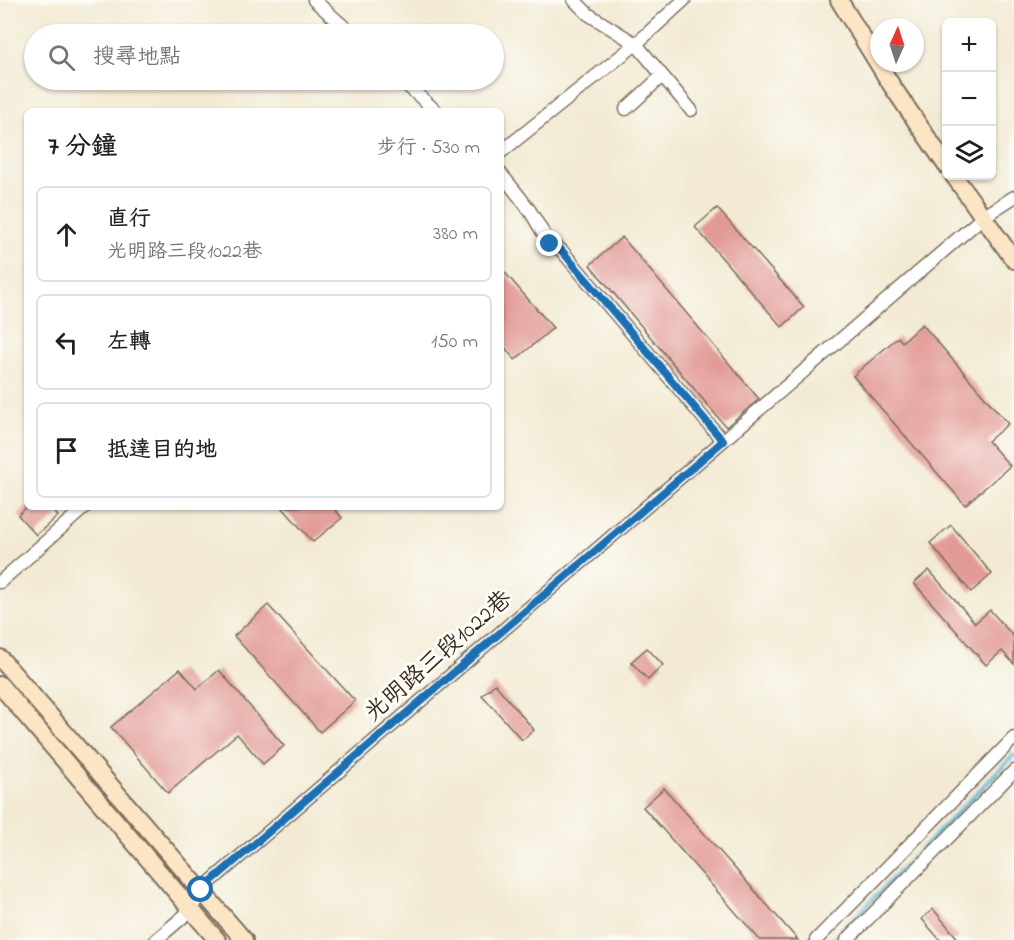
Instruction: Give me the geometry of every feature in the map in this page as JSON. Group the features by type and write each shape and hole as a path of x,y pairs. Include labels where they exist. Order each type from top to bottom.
{"street":[{"path":"314,0 341,24"},
{"path":"574,0 588,14 636,44 691,110"},
{"path":"504,150 636,44 684,0"},
{"path":"839,0 892,86 942,159"},
{"path":"626,109 662,76"},
{"path":"412,90 433,108"},
{"path":"504,178 532,215 540,233 550,244 562,251 723,441"},
{"path":"957,180 1014,260"},
{"name":"光明路三段1022巷","path":"191,910 201,890 982,217 1014,198"},
{"path":"0,582 83,510"},
{"path":"0,658 244,940"},
{"path":"0,685 217,940"},
{"path":"816,940 1014,738"},
{"path":"847,940 1014,771"},
{"path":"156,940 191,910"}],"building":[{"path":"717,208 804,307 782,327 695,227"},
{"path":"622,237 759,399 726,427 590,265"},
{"path":"504,271 553,328 515,360 504,347"},
{"path":"922,324 1008,424 988,441 1010,466 965,505 853,376 898,337 902,342"},
{"path":"24,510 52,510 58,516 36,535 18,515"},
{"path":"285,510 335,510 342,518 313,542"},
{"path":"951,525 992,574 971,592 930,543"},
{"path":"929,570 975,623 990,610 1014,637 1014,664 1002,651 986,665 914,583"},
{"path":"268,605 355,701 320,732 234,636"},
{"path":"647,648 663,665 648,680 631,662"},
{"path":"180,669 197,689 219,670 284,746 263,764 237,734 168,793 111,727"},
{"path":"495,684 534,730 522,740 482,695"},
{"path":"664,788 798,940 760,940 643,807"},
{"path":"933,909 959,940 940,940 922,919"}],"waterway":[{"path":"833,940 1014,755"}],"route":[{"path":"201,890 723,441 562,251 550,244"}]}
